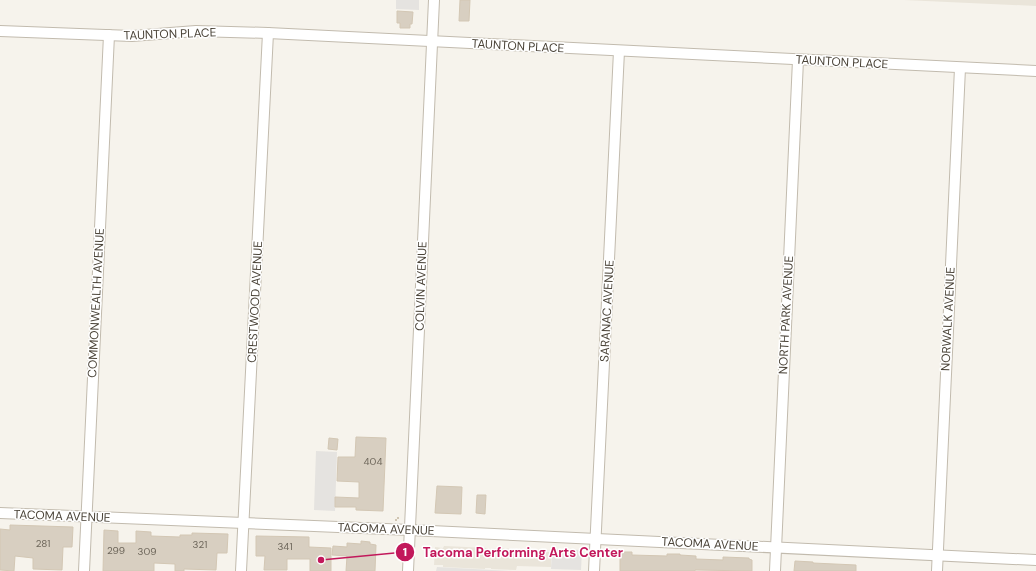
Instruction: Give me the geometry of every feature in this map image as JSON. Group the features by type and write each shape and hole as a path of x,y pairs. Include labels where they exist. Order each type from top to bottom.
{"street":[{"name":"COLVIN AVENUE","path":"408,571 434,0"},
{"name":"TAUNTON PLACE","path":"0,31 109,36 132,36 196,31 432,41 1036,71"},
{"name":"CRESTWOOD AVENUE","path":"241,571 268,34"},
{"name":"COMMONWEALTH AVENUE","path":"84,571 109,36"},
{"name":"SARANAC AVENUE","path":"594,571 618,51"},
{"name":"NORTH PARK AVENUE","path":"775,571 798,60"},
{"name":"NORWALK AVENUE","path":"937,571 960,68"},
{"name":"TACOMA AVENUE","path":"0,513 410,530 1036,560"}],"shaded area":[{"path":"396,0 419,0 419,10 396,9"},
{"path":"904,0 1036,0 1036,6"},
{"path":"316,451 337,452 335,511 314,510"},
{"path":"444,546 488,548 488,550 492,551 492,548 536,550 536,553 549,552 549,554 551,554 551,567 517,566 516,570 443,567 443,565 434,565 435,547 443,548"},
{"path":"552,549 582,550 581,570 551,569"},
{"path":"437,567 512,571 436,571"}],"building":[{"path":"460,0 470,0 469,21 459,21"},
{"path":"397,11 413,12 412,24 410,24 410,28 400,28 400,23 397,23"},
{"path":"356,437 386,438 383,511 356,510 356,507 335,507 335,497 359,498 359,482 337,481 338,457 355,457"},
{"path":"329,438 338,439 337,450 328,449"},
{"path":"437,486 462,487 461,514 435,513"},
{"path":"477,495 486,495 485,514 476,513"},
{"path":"10,525 73,527 72,547 63,547 62,570 33,569 33,558 15,556 14,571 0,570 0,529 10,530"},
{"path":"104,530 118,531 118,543 136,543 136,531 151,532 151,536 180,537 180,535 192,535 192,533 228,534 227,553 217,553 216,570 184,569 184,571 175,571 175,564 154,563 154,571 103,571"},
{"path":"256,536 309,537 309,547 331,548 331,571 310,571 310,559 287,559 287,570 264,570 265,556 256,556"},
{"path":"361,541 370,542 370,544 376,545 375,571 346,571 347,556 332,555 333,546 347,547 347,543 361,544"},
{"path":"621,552 632,552 632,555 667,556 667,554 680,554 696,556 696,559 723,560 723,557 749,558 752,560 752,571 620,571"},
{"path":"795,561 856,565 856,571 794,571"}],"place":[{"name":"Tacoma Performing Arts Center","path":"321,560"}]}
